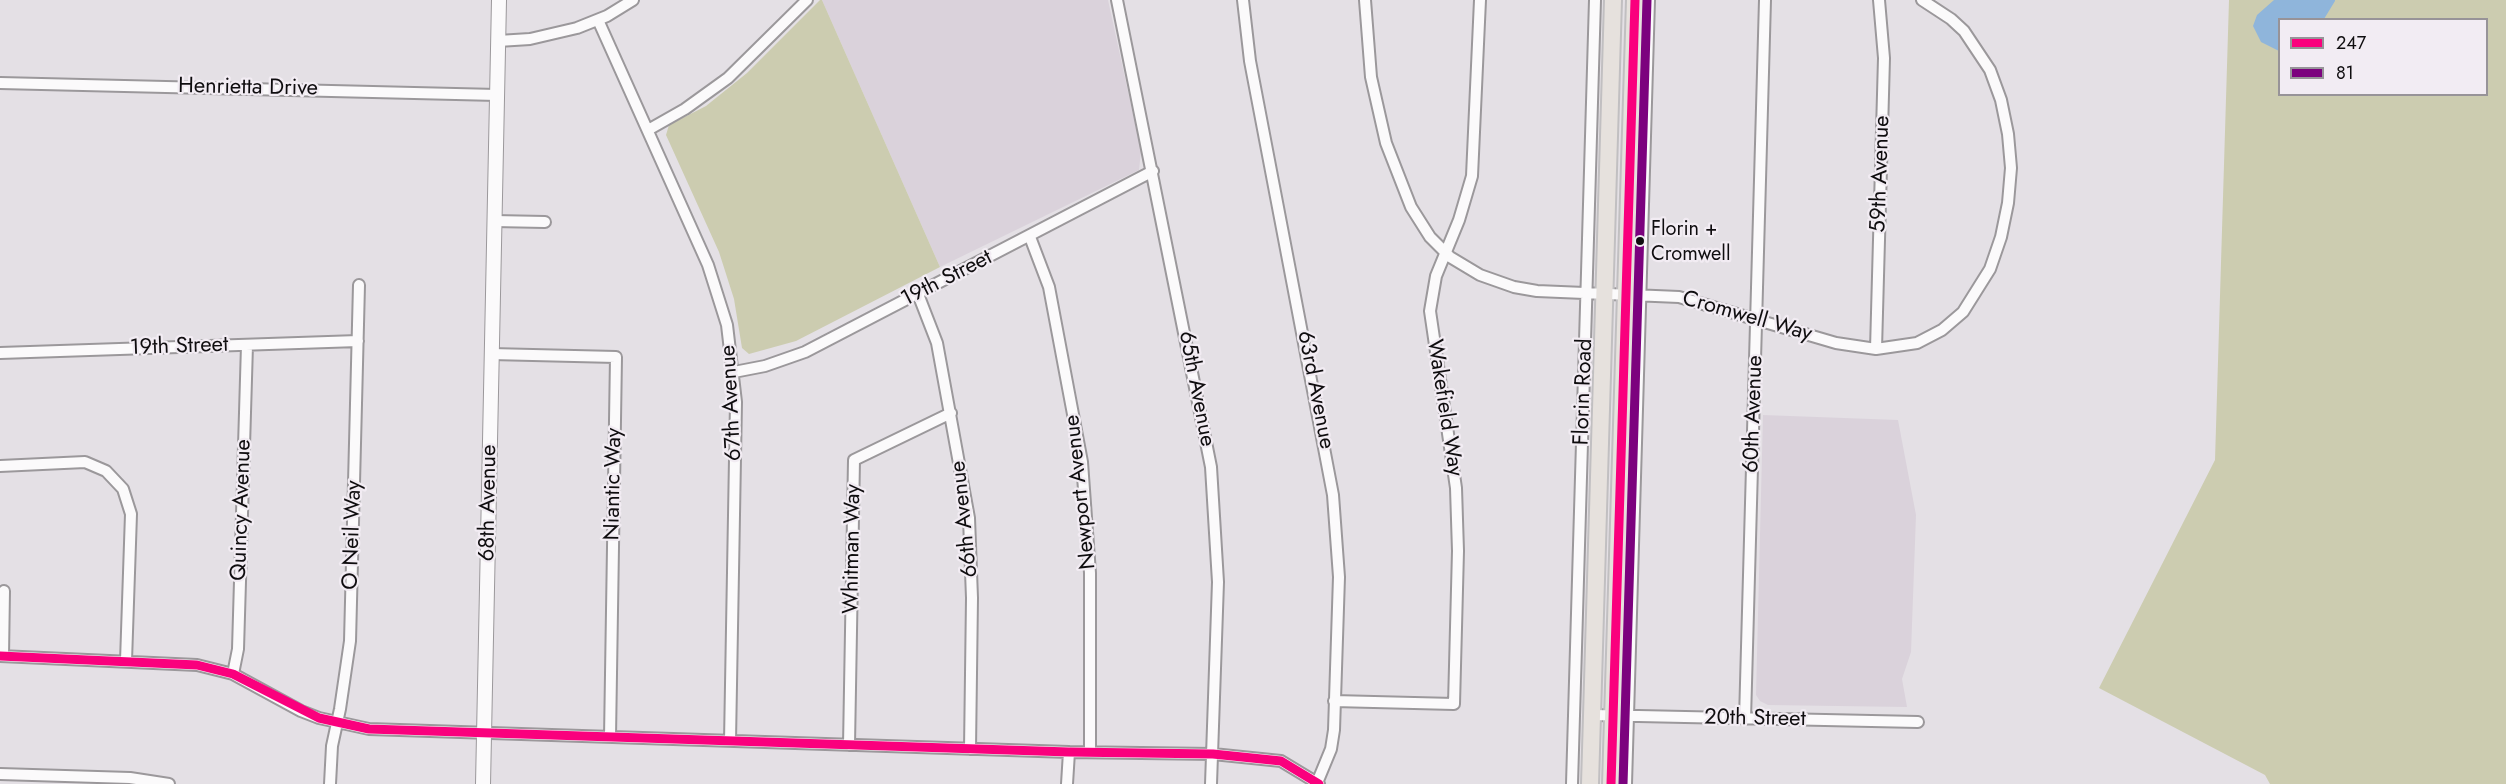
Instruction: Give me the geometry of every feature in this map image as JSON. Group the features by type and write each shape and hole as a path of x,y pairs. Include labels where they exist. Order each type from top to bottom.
{"main road":[{"name":"Florin Road","path":"1590,784 1613,0"},
{"name":"Florin Road","path":"1611,784 1621,716 1633,293 1635,0"}],"street":[{"name":"68th Avenue","path":"483,784 486,734 499,0"},
{"path":"498,41 554,35 598,20 633,0"},
{"path":"648,130 685,110 728,78 807,0"},
{"name":"65th Avenue","path":"1117,0 1204,421 1215,505 1218,582 1211,784"},
{"name":"63rd Avenue","path":"1244,0 1250,61 1334,495 1339,578 1334,701 1331,749 1318,783"},
{"name":"Cromwell Way","path":"1365,0 1371,77 1386,143 1411,207 1444,252 1480,275 1514,287 1537,291 1633,293 1679,297 1843,345 1876,349 1917,342 1942,330 1963,312 1982,285 1993,261 2008,203 2011,168 2008,134 2001,100 1990,70 1964,31 1951,19 1922,0"},
{"name":"Wakefield Way","path":"1334,701 1454,704 1457,500 1430,311 1436,276 1459,220 1472,176 1480,0"},
{"name":"Florin Road","path":"1572,784 1595,0"},
{"name":"Florin Road","path":"1633,293 1649,0"},
{"name":"60th Avenue","path":"1745,719 1765,0"},
{"name":"59th Avenue","path":"1876,349 1884,58 1879,0"},
{"name":"67th Avenue","path":"598,20 708,265 727,325 734,372 736,423 730,741"},
{"name":"Henrietta Drive","path":"0,83 497,95"},
{"name":"19th Street","path":"734,372 765,366 805,352 1153,171"},
{"path":"494,221 545,222"},
{"name":"Newport Avenue","path":"1030,237 1048,287 1073,407 1085,490 1090,573 1090,752"},
{"name":"O Neil Way","path":"330,784 332,746 350,641 359,285"},
{"name":"66th Avenue","path":"918,294 937,343 964,484 972,564 970,749"},
{"name":"19th Street","path":"0,353 358,341"},
{"name":"Quincy Avenue","path":"233,674 238,649 247,345"},
{"name":"Niantic Way","path":"491,354 616,357 610,737"},
{"name":"Whitman Way","path":"849,745 854,460 951,413"},
{"path":"0,466 85,462 106,471 123,489 131,514 126,661"},
{"path":"4,591 1,656 197,665 233,674 301,711 337,723 369,729 1069,752 1213,754 1281,761 1318,783"},
{"name":"20th Street","path":"1592,715 1918,722"},
{"name":"Florin Road","path":"1621,716 1626,784"},
{"path":"1067,784 1069,752"},
{"path":"0,774 98,780 130,778 169,784"}],"shaded area":[{"path":"822,0 1108,0 1141,151 1139,170 940,267"},
{"path":"1763,415 1898,420 1916,515 1911,652 1902,679 1907,707 1768,705 1760,701 1756,695"}],"green space":[{"path":"822,0 940,267 796,341 749,354 742,348 734,299 719,252 666,135 669,125 706,106 747,73"},
{"path":"2229,0 2506,0 2506,784 2270,784 2265,775 2099,688 2215,460"}],"water":[{"path":"2274,0 2335,0 2325,18 2278,18 2278,50 2261,42 2253,26 2257,15"}],"transit line":[{"name":"247","path":"1611,784 1635,0"},
{"name":"81","path":"1623,784 1647,0"},
{"name":"247","path":"0,656 197,665 233,674 319,718 369,729 1069,752 1213,754 1281,761 1319,784"}],"place":[{"name":"Florin + Cromwell","path":"1640,241"}]}
